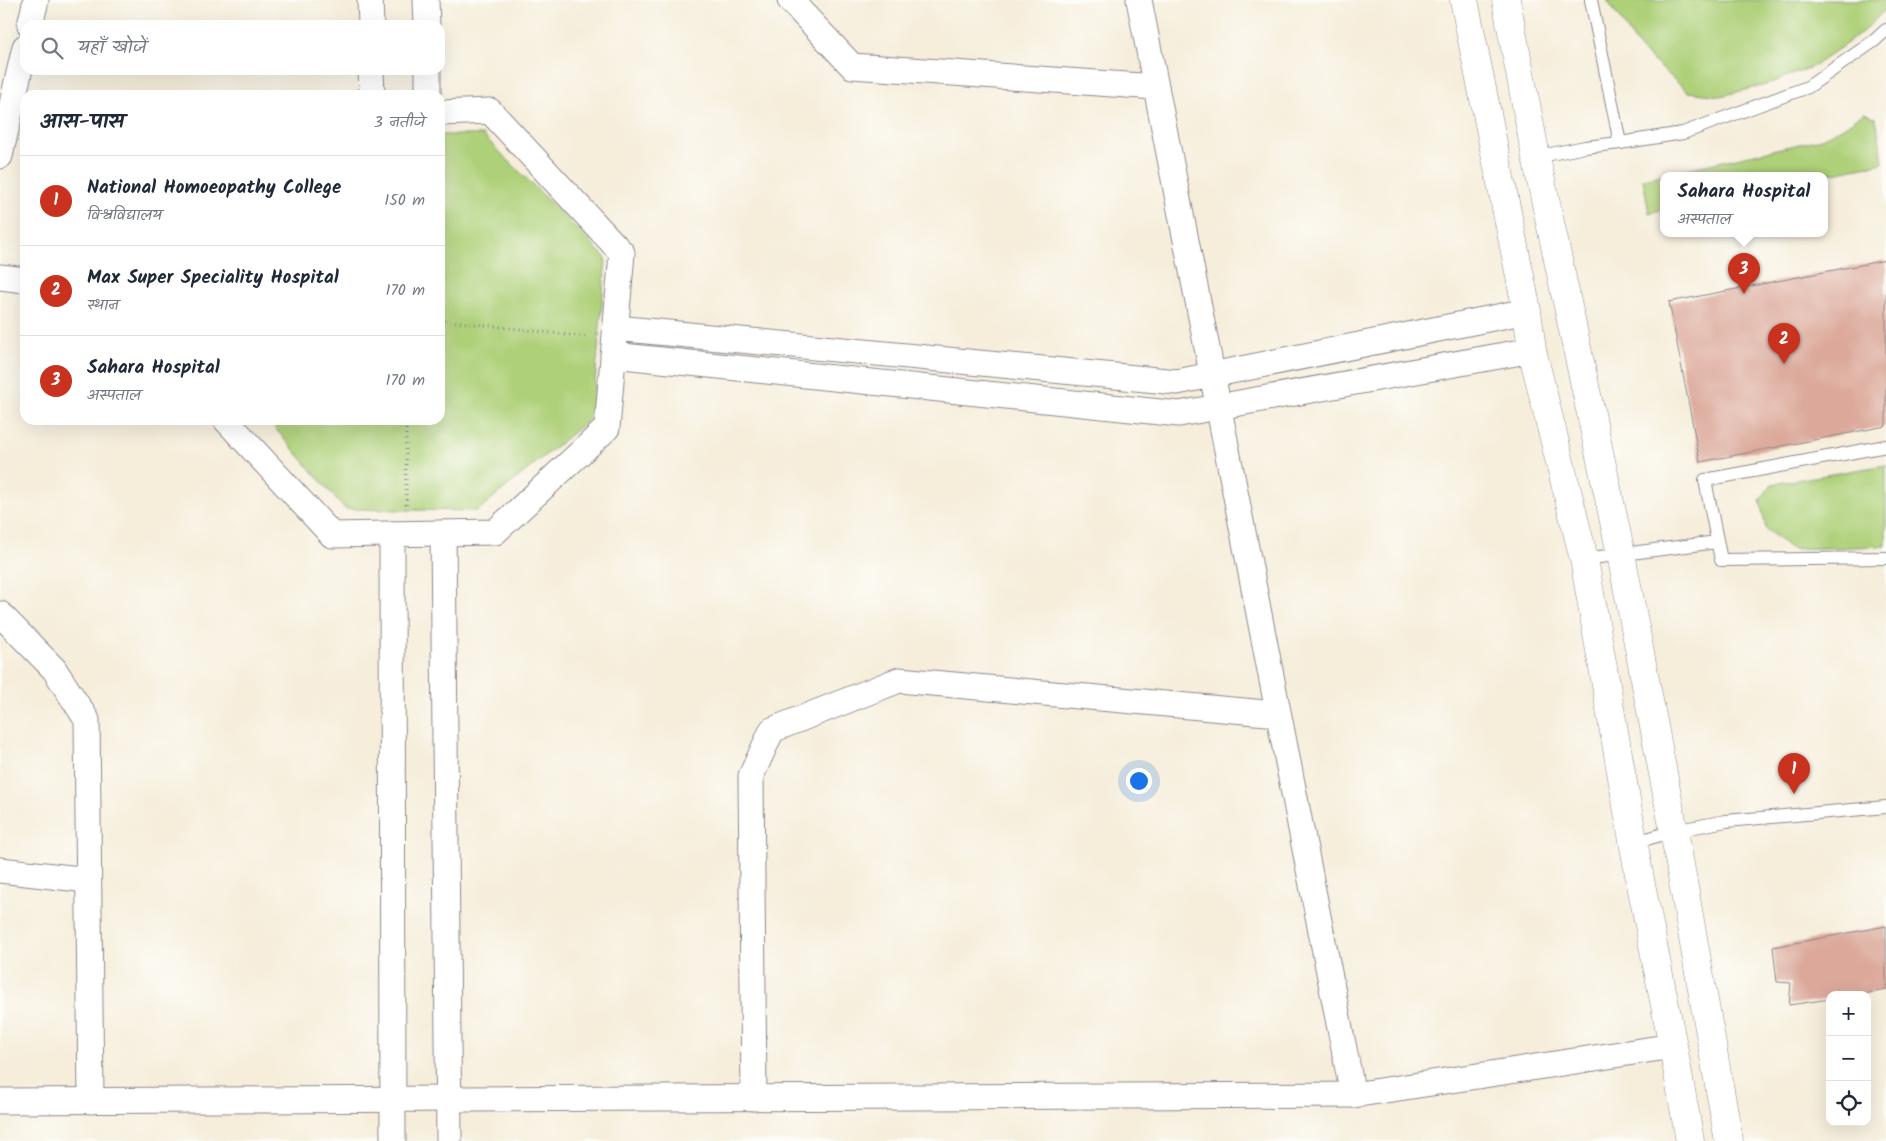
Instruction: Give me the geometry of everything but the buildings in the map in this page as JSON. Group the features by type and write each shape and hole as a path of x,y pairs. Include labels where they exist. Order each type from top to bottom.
{"street":[{"path":"31,20 36,0"},
{"path":"370,0 371,20"},
{"path":"426,0 427,20"},
{"path":"790,0 852,66 1156,87"},
{"path":"1139,0 1353,1095"},
{"path":"1464,0 1527,311 1532,350 1584,560 1633,843 1690,1141"},
{"path":"1506,0 1536,157 1621,554 1674,831 1729,1141"},
{"path":"0,156 20,70"},
{"path":"372,75 372,90"},
{"path":"428,75 428,90"},
{"path":"231,425 332,535 495,532 607,428 622,253 490,111 445,113"},
{"path":"0,277 20,279"},
{"path":"615,341 1177,382 1527,311"},
{"path":"615,341 1180,414 1532,350"},
{"path":"443,533 449,1141"},
{"path":"393,1141 399,534"},
{"path":"0,614 54,669 87,720 92,1101"},
{"path":"754,1098 751,776 772,730 899,680 1278,714"},
{"path":"0,870 88,880"},
{"path":"0,1101 1353,1095 1673,1046"}],"lane":[{"path":"1591,0 1620,143"},
{"path":"1536,157 1585,146 1620,143 1683,133 1808,87 1874,41 1886,30"},
{"path":"1886,446 1705,480 1720,560 1886,558"},
{"path":"1584,560 1717,542"},
{"path":"1633,843 1674,831 1726,821 1886,807"}],"path":[{"path":"445,321 615,341"},
{"path":"399,534 406,425"}],"green space":[{"path":"1607,0 1886,0 1886,9 1860,34 1814,66 1765,85 1721,96 1688,92 1640,49"},
{"path":"1864,113 1876,118 1883,163 1828,174 1828,172 1674,172 1817,140 1842,128"},
{"path":"445,135 483,135 606,258 592,417 477,511 345,509 272,425 445,425"},
{"path":"1660,175 1660,210 1649,213 1643,179"},
{"path":"1886,465 1886,546 1791,549 1766,529 1760,500 1772,484"}],"place":[{"name":"Sahara Hospital","path":"1744,294"},
{"name":"Max Super Speciality Hospital","path":"1784,364"},
{"name":"National Homoeopathy College","path":"1794,794"}]}
